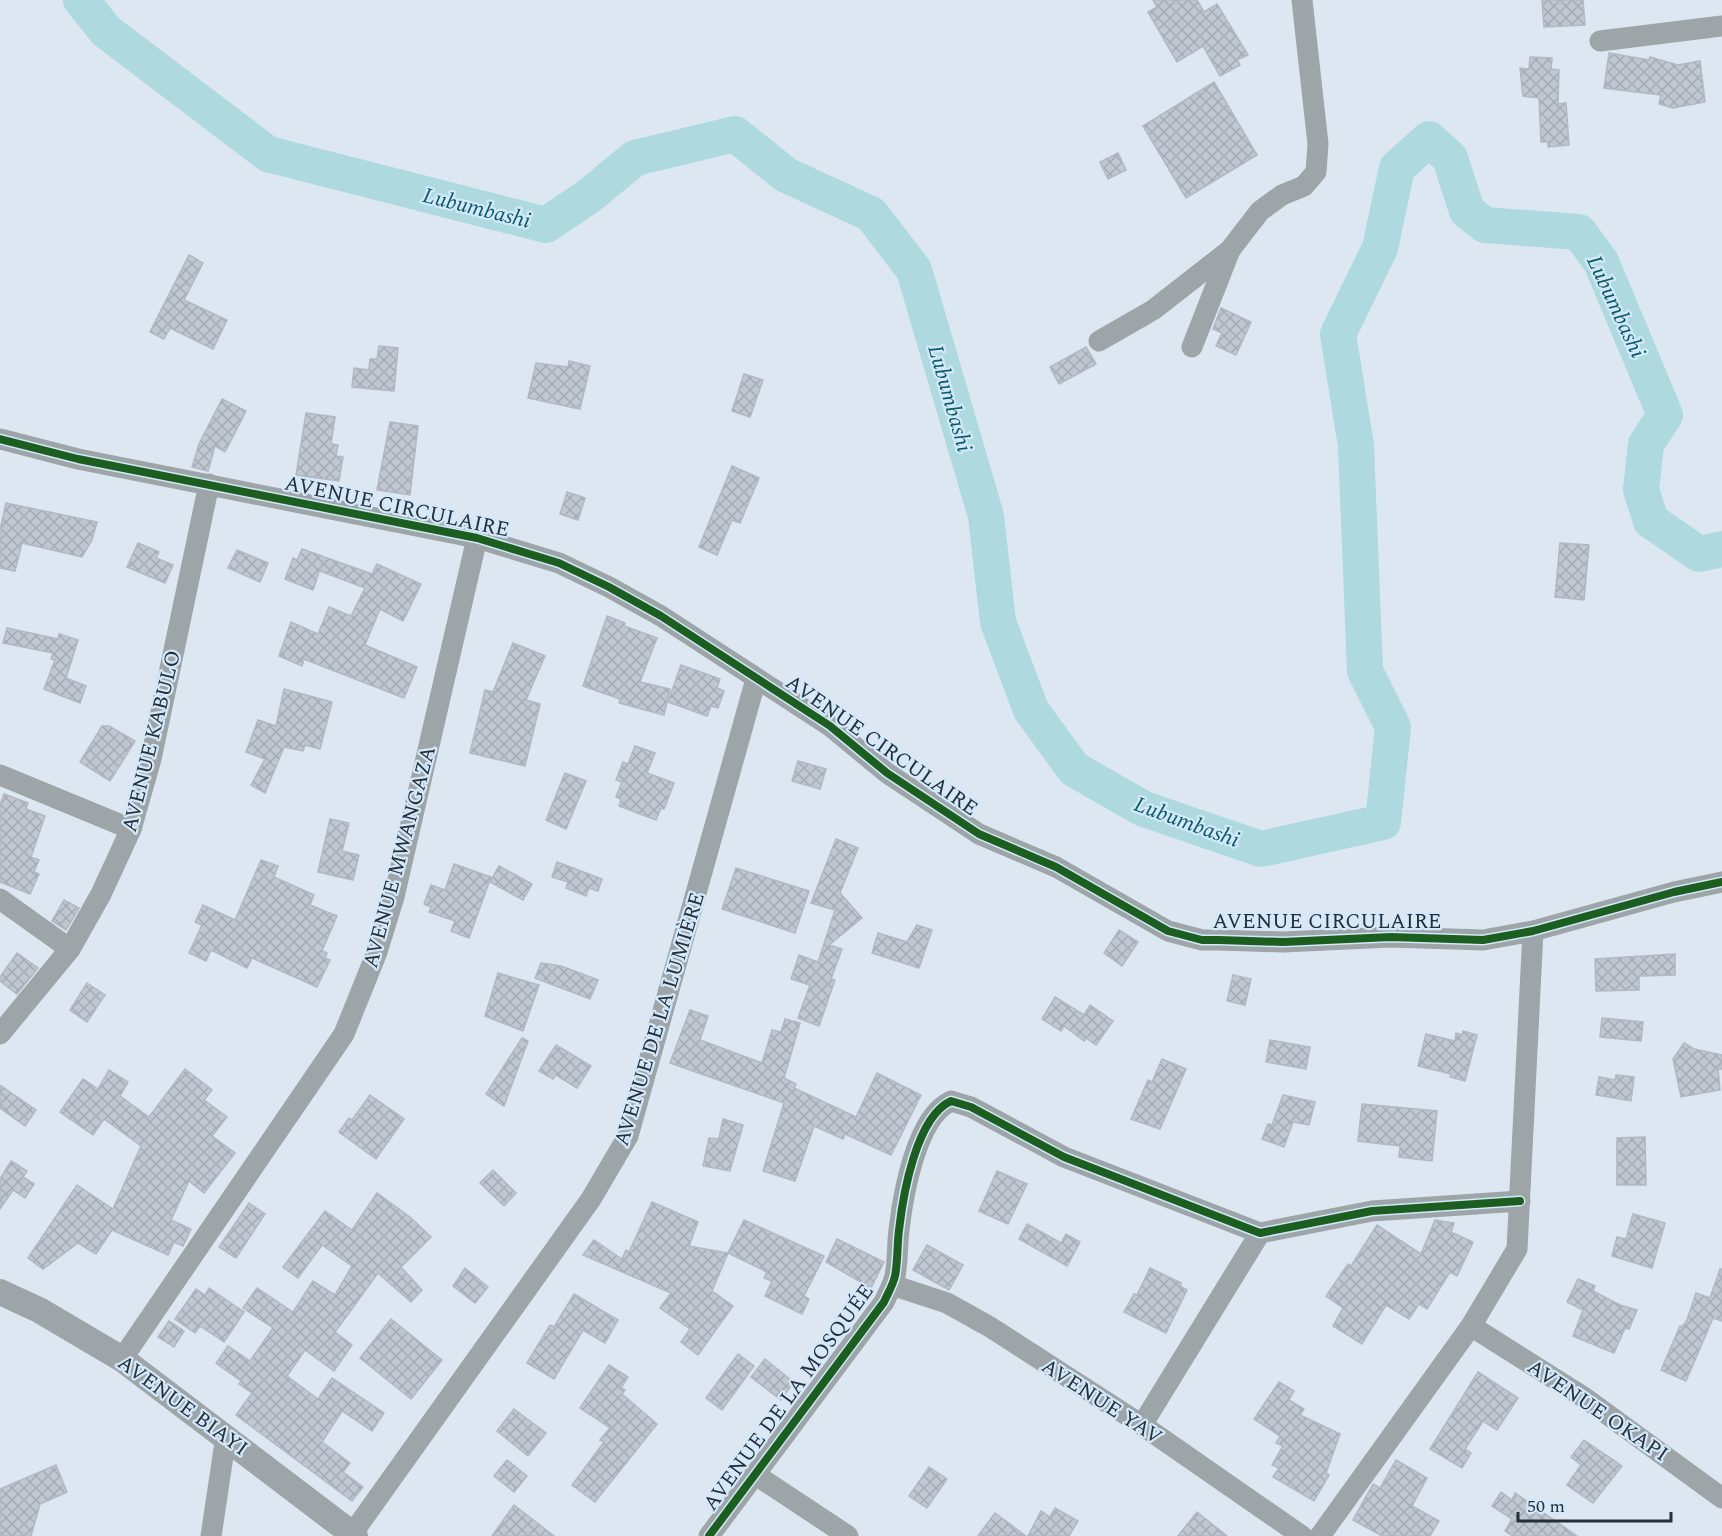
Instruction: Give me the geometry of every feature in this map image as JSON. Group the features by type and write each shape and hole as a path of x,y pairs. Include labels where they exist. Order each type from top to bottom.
{"street":[{"path":"1099,341 1153,310 1230,250 1260,211 1282,195 1304,186 1316,172 1318,144 1302,0"},
{"path":"1600,41 1722,26"},
{"path":"1192,347 1230,250"},
{"name":"AVENUE CIRCULAIRE","path":"0,439 78,459 477,538 559,563 662,616 831,726 887,773 978,834 1056,867 1168,931 1202,940 1283,942 1391,937 1483,940 1533,931 1674,892 1722,882"},
{"name":"AVENUE KABULO","path":"0,1034 70,949 101,894 131,829 151,759 208,484"},
{"name":"AVENUE MWANGAZA","path":"122,1359 344,1034 377,952 394,897 477,538"},
{"name":"AVENUE DE LA LUMIÈRE","path":"353,1535 591,1199 628,1136 756,679"},
{"path":"0,775 131,829"},
{"path":"0,899 70,949"},
{"path":"1320,1536 1472,1326 1515,1256 1520,1201 1533,931"},
{"name":"AVENUE DE LA MOSQUÉE","path":"709,1536 884,1302 892,1285 902,1210 911,1170 927,1124 936,1111 951,1101 971,1107 1064,1157 1260,1233"},
{"path":"1142,1425 1260,1233 1372,1211 1520,1201"},
{"name":"AVENUE YAV","path":"892,1285 947,1303 990,1327 1142,1425 1302,1536"},
{"name":"AVENUE BIAYI","path":"0,1292 39,1310 122,1359 353,1535"},
{"name":"AVENUE OKAPI","path":"1472,1326 1602,1410 1722,1498"},
{"path":"211,1536 226,1436"},
{"path":"756,1475 848,1536"}],"building":[{"path":"1153,0 1197,0 1204,12 1217,4 1248,55 1237,60 1240,65 1220,76 1203,46 1177,62 1148,12 1157,7"},
{"path":"1542,0 1583,0 1585,25 1544,27"},
{"path":"1609,53 1649,60 1650,57 1678,65 1700,61 1705,102 1673,108 1659,104 1661,95 1604,88"},
{"path":"1530,57 1552,58 1551,69 1559,70 1558,104 1566,103 1569,145 1548,147 1548,142 1541,142 1539,98 1523,96 1520,68 1529,69"},
{"path":"1214,82 1257,155 1186,198 1143,126"},
{"path":"1118,153 1126,170 1108,179 1100,162"},
{"path":"189,255 203,263 184,300 227,320 213,349 170,328 164,339 150,332"},
{"path":"1221,308 1251,322 1236,355 1216,346 1222,333 1213,329"},
{"path":"379,346 398,348 394,391 352,387 354,368 369,370 370,359 377,359"},
{"path":"1086,347 1096,364 1059,384 1050,367"},
{"path":"569,361 590,366 580,409 528,398 536,363 568,367"},
{"path":"744,374 763,380 750,417 732,411"},
{"path":"222,399 246,411 225,452 215,446 208,471 192,467 199,444"},
{"path":"306,413 335,417 331,444 338,445 336,456 343,457 339,481 296,475"},
{"path":"390,422 418,426 410,495 377,490"},
{"path":"732,466 759,478 740,523 732,520 717,555 699,547"},
{"path":"567,492 585,498 578,520 560,514"},
{"path":"6,503 97,522 92,540 82,557 22,543 15,571 0,568 0,530"},
{"path":"138,543 159,552 156,558 173,565 165,583 127,567"},
{"path":"1560,543 1589,545 1584,600 1555,597"},
{"path":"302,549 372,574 377,564 421,584 403,621 380,609 365,645 417,667 404,698 304,659 302,666 279,656 291,622 318,634 329,607 351,616 365,588 320,571 323,560 313,590 285,579 293,558 297,560"},
{"path":"237,550 268,563 260,582 228,568"},
{"path":"607,616 625,623 624,626 657,638 640,682 670,689 664,715 619,703 620,699 583,686"},
{"path":"7,628 58,639 59,634 78,640 66,678 86,686 80,703 44,689 55,660 51,659 53,653 3,643"},
{"path":"513,643 545,656 526,700 540,704 525,766 470,753 485,690 493,692"},
{"path":"681,665 720,679 717,688 724,691 718,708 711,706 707,716 668,702"},
{"path":"284,689 332,702 320,749 305,745 303,751 284,747 265,793 251,785 265,759 246,752 258,720 276,726"},
{"path":"102,726 109,726 135,741 110,781 80,762"},
{"path":"635,746 655,753 647,773 674,783 664,809 661,808 656,820 619,806 621,799 616,797 622,782 616,780 623,762 628,764"},
{"path":"798,761 826,769 820,789 792,781"},
{"path":"565,773 586,781 566,829 546,820"},
{"path":"4,794 28,803 26,809 45,816 31,857 39,860 34,872 39,874 30,894 0,882 0,805"},
{"path":"330,819 349,823 342,851 359,855 353,880 318,872"},
{"path":"836,839 858,848 840,893 862,918 829,945 842,949 831,979 835,980 819,1026 798,1018 810,985 791,979 799,955 818,962 835,910 811,903"},
{"path":"261,860 278,866 274,877 314,895 310,905 337,916 322,951 327,953 325,958 330,960 317,987 252,958 247,968 211,950 206,961 189,953 202,925 195,922 203,905 235,920"},
{"path":"557,862 602,879 598,891 589,888 586,896 566,888 568,882 552,877"},
{"path":"454,864 491,877 469,938 451,931 455,921 429,912 431,907 424,904 431,885 445,890"},
{"path":"499,866 532,884 523,900 490,882"},
{"path":"736,868 809,891 795,933 722,909"},
{"path":"64,900 79,908 66,930 52,921"},
{"path":"917,925 932,930 919,968 872,953 878,933 907,942"},
{"path":"1119,930 1138,942 1122,966 1104,953"},
{"path":"17,953 38,968 17,994 0,981 0,977"},
{"path":"1675,954 1675,975 1639,976 1639,990 1596,991 1595,959"},
{"path":"541,963 561,966 598,980 590,999 535,978"},
{"path":"498,973 539,985 523,1031 485,1016"},
{"path":"1233,975 1251,979 1245,1005 1227,1001"},
{"path":"87,983 105,995 87,1022 70,1010"},
{"path":"1055,997 1084,1015 1090,1005 1113,1021 1096,1045 1086,1038 1084,1041 1064,1026 1061,1031 1042,1019"},
{"path":"690,1010 708,1016 700,1040 762,1063 772,1030 781,1032 785,1019 800,1023 784,1078 796,1084 794,1088 856,1117 877,1073 921,1095 891,1155 845,1134 843,1139 814,1126 795,1181 763,1171 784,1103 670,1063"},
{"path":"1602,1018 1643,1022 1641,1041 1600,1037"},
{"path":"1463,1031 1477,1035 1465,1081 1450,1077 1451,1074 1418,1066 1426,1034 1455,1041 1456,1033 1462,1035"},
{"path":"522,1038 528,1041 504,1106 486,1094"},
{"path":"1270,1040 1310,1047 1306,1069 1266,1062"},
{"path":"1684,1043 1694,1049 1722,1055 1722,1069 1718,1069 1720,1090 1681,1097 1673,1059"},
{"path":"556,1045 591,1066 577,1088 556,1075 553,1079 539,1071"},
{"path":"1162,1059 1186,1069 1160,1129 1131,1119 1148,1080 1152,1082"},
{"path":"185,1069 212,1090 204,1100 227,1117 212,1136 235,1153 204,1193 189,1181 171,1220 191,1229 183,1246 174,1242 168,1255 112,1230 96,1254 78,1243 43,1269 28,1258 77,1185 113,1209 141,1146 104,1119 93,1135 60,1112 83,1079 98,1089 109,1070 128,1082 120,1096 149,1117"},
{"path":"1616,1075 1634,1077 1631,1101 1596,1095 1599,1077 1615,1080"},
{"path":"0,1085 36,1110 25,1126 0,1108"},
{"path":"370,1095 404,1119 376,1159 339,1132 349,1118 352,1120"},
{"path":"1283,1095 1315,1102 1309,1125 1293,1122 1284,1147 1262,1139 1268,1124 1272,1125"},
{"path":"1362,1104 1437,1111 1432,1161 1399,1157 1400,1146 1358,1141"},
{"path":"723,1119 743,1125 730,1171 703,1166 709,1138 719,1139"},
{"path":"1645,1137 1646,1185 1617,1185 1617,1138"},
{"path":"11,1161 27,1171 23,1177 34,1184 25,1198 13,1190 0,1209 0,1179"},
{"path":"493,1170 516,1193 504,1206 480,1183"},
{"path":"997,1171 1027,1184 1008,1224 979,1211"},
{"path":"377,1193 410,1217 431,1237 401,1267 422,1290 411,1302 378,1273 335,1332 352,1345 334,1371 305,1350 287,1376 318,1399 332,1378 384,1413 372,1431 342,1411 322,1442 350,1463 343,1472 363,1487 352,1501 236,1415 252,1393 239,1384 241,1381 216,1363 228,1346 250,1361 273,1328 243,1308 257,1288 293,1312 313,1281 335,1295 352,1266 322,1245 298,1278 283,1267 325,1211 352,1230"},
{"path":"652,1202 698,1222 689,1246 728,1253 712,1291 733,1306 698,1355 681,1342 690,1329 660,1308 671,1293 583,1255 594,1240 622,1259 626,1250 629,1252"},
{"path":"249,1203 265,1214 236,1258 219,1247"},
{"path":"1633,1214 1665,1223 1652,1268 1612,1256 1617,1237 1626,1239"},
{"path":"744,1220 824,1256 804,1296 809,1299 802,1314 765,1296 772,1281 764,1278 767,1272 728,1253"},
{"path":"1435,1220 1454,1223 1451,1232 1473,1242 1457,1276 1450,1272 1427,1309 1419,1304 1409,1319 1386,1305 1362,1344 1333,1326 1343,1308 1326,1296 1348,1264 1351,1266 1377,1225 1421,1254"},
{"path":"1027,1224 1061,1243 1066,1234 1080,1242 1067,1266 1019,1239"},
{"path":"837,1239 884,1262 871,1288 826,1262"},
{"path":"927,1245 963,1265 949,1290 913,1270"},
{"path":"465,1268 488,1287 475,1303 453,1286"},
{"path":"1150,1268 1181,1283 1180,1286 1187,1290 1166,1333 1124,1312 1134,1294 1137,1295"},
{"path":"1720,1269 1722,1269 1722,1321 1713,1318 1686,1381 1661,1370 1680,1326 1682,1327 1687,1320 1696,1293 1710,1298"},
{"path":"1578,1279 1595,1286 1593,1291 1620,1305 1637,1310 1629,1329 1625,1328 1614,1353 1573,1336 1583,1310 1567,1302"},
{"path":"209,1288 244,1312 224,1342 200,1326 195,1333 175,1319 196,1289 205,1295"},
{"path":"574,1294 618,1320 605,1343 583,1330 554,1379 527,1363 550,1325 554,1327"},
{"path":"391,1319 442,1360 411,1399 360,1358"},
{"path":"169,1321 184,1331 174,1347 158,1337"},
{"path":"738,1354 754,1366 722,1410 706,1398"},
{"path":"765,1359 791,1380 791,1386 781,1400 751,1377"},
{"path":"609,1365 628,1377 621,1388 625,1390 622,1394 657,1424 595,1502 572,1485 604,1442 600,1440 610,1428 580,1408"},
{"path":"1478,1372 1518,1398 1497,1430 1483,1421 1465,1449 1471,1453 1462,1468 1430,1449"},
{"path":"1279,1382 1294,1391 1289,1400 1304,1409 1300,1415 1340,1434 1326,1473 1329,1475 1314,1501 1273,1477 1279,1468 1272,1465 1283,1446 1276,1443 1280,1436 1254,1419"},
{"path":"514,1409 546,1433 528,1456 497,1431"},
{"path":"1584,1440 1622,1466 1593,1503 1567,1485 1581,1465 1571,1457"},
{"path":"507,1460 527,1476 514,1492 494,1476"},
{"path":"1396,1460 1427,1478 1412,1506 1439,1521 1430,1536 1382,1536 1353,1520 1373,1484 1380,1488"},
{"path":"56,1465 67,1492 40,1504 31,1536 0,1536 0,1489"},
{"path":"929,1467 947,1479 927,1508 909,1496"},
{"path":"1501,1492 1512,1500 1515,1493 1577,1536 1513,1536 1505,1531 1512,1519 1492,1506"},
{"path":"514,1505 554,1536 492,1536"},
{"path":"1055,1508 1078,1521 1069,1536 1028,1536 1041,1511 1050,1517"},
{"path":"1197,1512 1227,1536 1178,1536"},
{"path":"995,1513 1026,1536 978,1536"}],"waterway":[{"name":"Lubumbashi","path":"81,0 106,31 268,154 546,225 589,196 635,158 735,134 786,175 871,214 914,270 986,516 998,622 1031,710 1074,769 1144,809 1261,849 1383,822 1393,727 1365,671 1356,446 1338,334 1380,248 1397,168 1429,139 1450,158 1467,211 1485,225 1579,232 1601,262 1665,415 1646,444 1641,490 1651,521 1699,554 1722,549"}],"cycle path":[{"path":"0,439 78,459 477,538 559,563 661,616 830,726 887,773 979,834 1056,867 1168,931 1202,940 1283,942 1391,937 1483,940 1533,931 1674,892 1722,882"},
{"path":"709,1536 884,1302 895,1276 901,1215 913,1158 929,1123 939,1110 951,1101 971,1107 1064,1157 1260,1233 1372,1211 1520,1201"}]}
